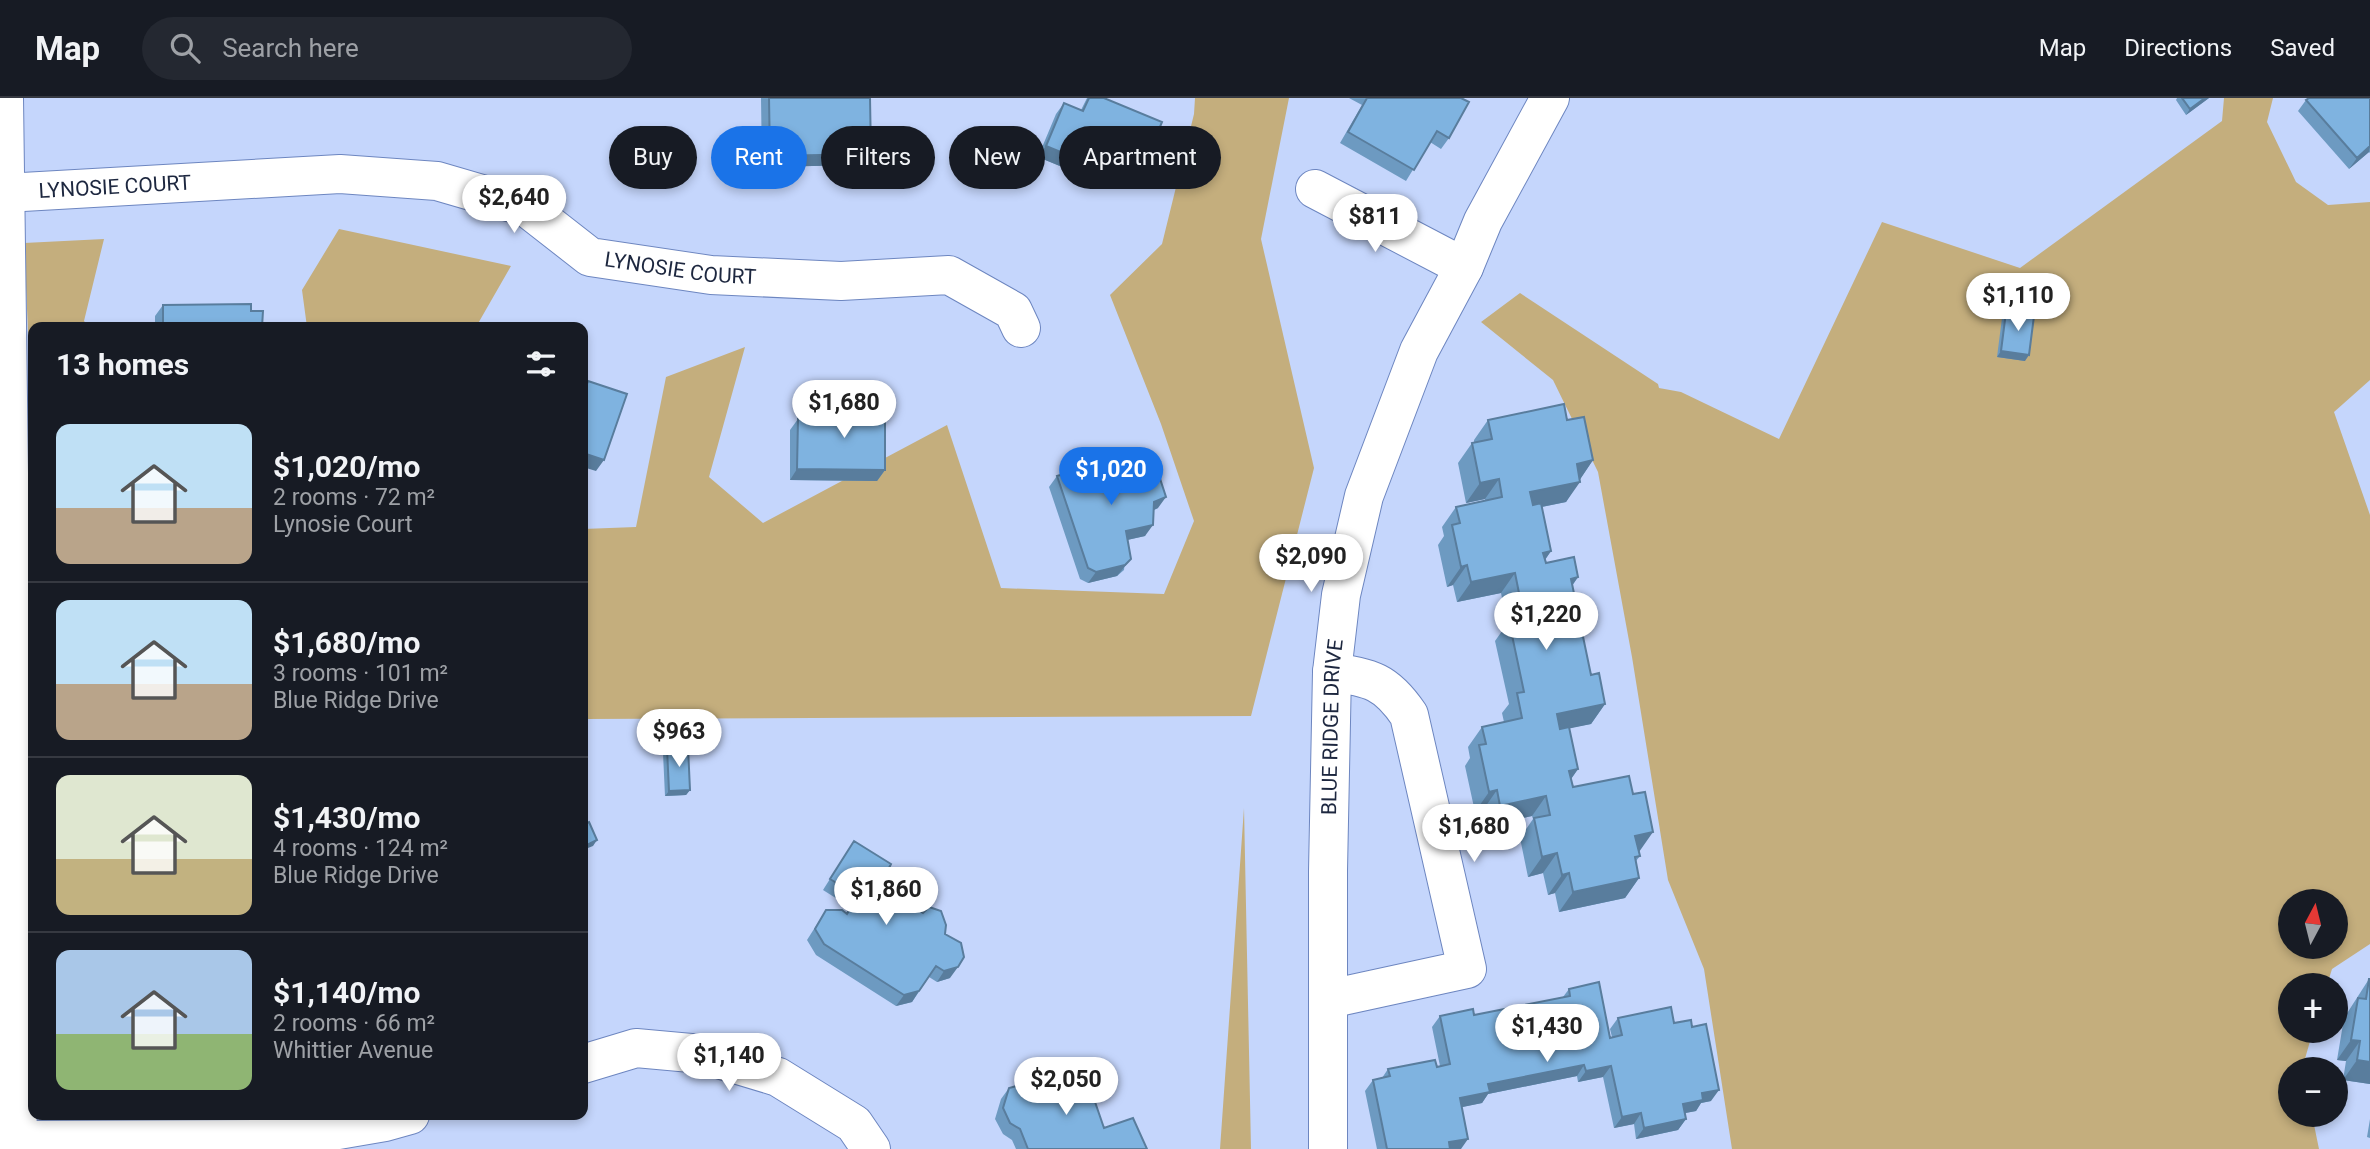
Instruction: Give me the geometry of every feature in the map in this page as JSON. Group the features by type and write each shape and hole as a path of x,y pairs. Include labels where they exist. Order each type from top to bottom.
{"street":[{"path":"4,98 18,1145 286,1139 393,1120"},
{"name":"BLUE RIDGE DRIVE","path":"1328,1149 1328,871 1332,672 1341,595 1364,496 1419,351 1464,267 1483,221 1550,98"},
{"name":"LYNOSIE COURT","path":"5,192 340,174 437,181 526,207 590,257 711,275 841,281 949,275 1013,311 1021,328"},
{"path":"1315,189 1464,267"},
{"path":"1329,999 1467,969 1409,715 1394,694 1378,683 1332,672"},
{"path":"588,1062 636,1048 702,1054 778,1077 854,1124 871,1149"}],"shaded area":[{"path":"1195,98 1289,98 1261,239 1314,468 1251,716 588,719 588,529 636,527 666,377 745,347 709,477 763,523 947,425 1001,588 1164,594 1194,521 1161,424 1110,295 1162,244 1176,189 1221,189 1221,126 1191,126"},
{"path":"2224,98 2273,98 2267,122 2296,182 2328,205 2370,202 2370,380 2334,412 2370,515 2370,944 2348,958 2348,889 2278,889 2278,959 2347,959 2332,969 2331,973 2278,973 2278,1043 2310,1043 2305,1057 2278,1057 2278,1127 2314,1127 2319,1149 1732,1149 1704,969 1668,880 1632,657 1598,472 1553,380 1481,322 1520,293 1658,384 1659,388 1681,392 1779,439 1882,222 2020,268 2222,121"},
{"path":"339,229 511,266 479,322 306,322 302,290"},
{"path":"104,239 85,322 28,322 28,330 24,243"},
{"path":"1244,808 1251,1149 1220,1149"}],"building":[{"path":"769,98 870,98 870,126 821,126 821,155 807,155 807,126 769,126"},
{"path":"1089,98 1104,98 1162,122 1160,126 1059,126 1059,151 1046,146 1064,103 1083,111"},
{"path":"1367,98 1461,98 1469,102 1449,138 1437,131 1414,170 1348,132"},
{"path":"2182,98 2205,98 2190,109"},
{"path":"2370,98 2370,146 2357,158 2306,100"},
{"path":"251,304 251,311 263,311 262,322 163,322 163,305"},
{"path":"2006,312 2034,316 2029,355 2001,351"},
{"path":"588,381 627,394 604,460 588,455"},
{"path":"842,402 885,403 885,470 797,469 798,419 842,419"},
{"path":"1564,404 1567,420 1584,417 1593,460 1577,464 1580,482 1530,492 1533,505 1541,503 1551,551 1543,553 1546,563 1574,557 1578,577 1571,579 1591,675 1599,673 1605,704 1557,714 1560,729 1569,727 1578,769 1569,771 1573,787 1629,776 1633,794 1645,792 1653,832 1635,836 1640,856 1635,857 1639,878 1573,892 1569,873 1562,875 1557,853 1542,857 1534,818 1550,815 1546,796 1500,806 1497,790 1489,792 1479,745 1486,744 1482,727 1522,718 1517,693 1524,692 1509,621 1524,618 1515,573 1471,582 1467,565 1461,567 1452,525 1460,523 1456,507 1502,497 1499,479 1480,483 1472,443 1492,439 1488,420"},
{"path":"1152,454 1166,497 1154,502 1153,525 1126,531 1131,559 1125,565 1096,572 1088,568 1057,476 1110,461 1111,465"},
{"path":"688,747 690,790 669,791 667,748"},
{"path":"588,822 597,840 588,844"},
{"path":"854,841 891,864 887,872 905,884 897,896 923,913 929,907 941,911 946,925 945,934 961,943 964,957 958,967 944,971 936,966 919,991 904,995 824,944 815,929 826,910 842,910 847,914 858,896 830,879"},
{"path":"2369,979 2370,1062 2357,1060 2360,1041 2351,1040 2358,998 2366,999"},
{"path":"1599,982 1610,1038 1622,1035 1618,1018 1671,1007 1674,1023 1691,1020 1692,1027 1706,1024 1719,1090 1702,1093 1703,1100 1683,1104 1686,1119 1644,1128 1641,1113 1622,1117 1611,1066 1586,1071 1584,1065 1488,1084 1490,1092 1460,1098 1468,1139 1449,1142 1450,1149 1387,1149 1373,1080 1390,1076 1388,1069 1435,1060 1437,1067 1450,1064 1440,1016 1473,1009 1474,1015 1570,996 1569,989"},
{"path":"1084,1070 1104,1128 1133,1118 1147,1149 1028,1149 1020,1129 1010,1123 1003,1108 1009,1088 1032,1082 1037,1085 1046,1081 1049,1075"}]}
